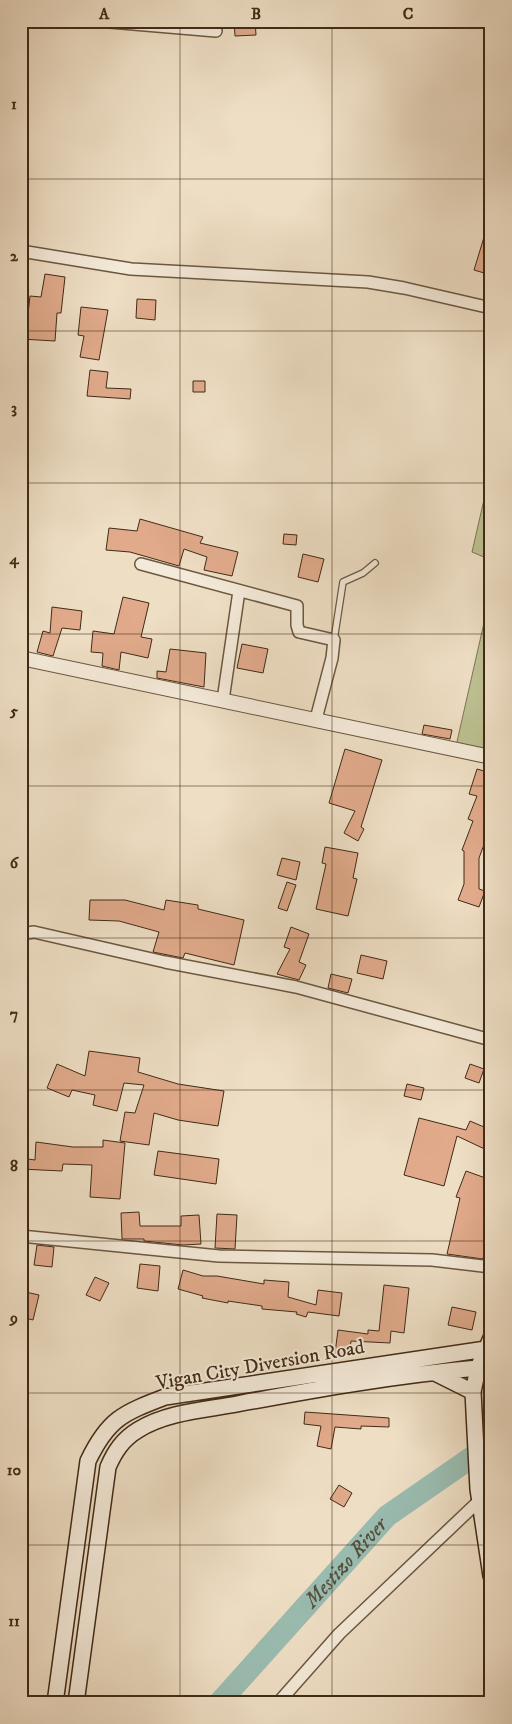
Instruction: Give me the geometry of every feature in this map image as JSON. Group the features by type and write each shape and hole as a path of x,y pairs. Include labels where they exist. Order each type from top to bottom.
{"main road":[{"name":"Vigan City Diversion Road","path":"440,1356 491,1334"},
{"name":"Vigan City Diversion Road","path":"55,1703 88,1461 96,1444 110,1424 130,1410 165,1397 440,1356 488,1343"},
{"path":"488,1343 478,1368 473,1395 479,1494 491,1576"},
{"name":"Vigan City Diversion Road","path":"76,1703 108,1467 125,1438 140,1428 170,1416 300,1392 434,1372 478,1368"},
{"path":"434,1372 473,1395"},
{"path":"63,1641 83,1644"}],"street":[{"path":"98,21 216,31"},
{"path":"21,252 131,269 368,282 404,288 491,308"},
{"path":"140,564 294,604 298,608 297,625 299,632 334,640 332,658 316,719"},
{"path":"223,700 239,591"},
{"path":"21,658 491,757"},
{"path":"21,934 34,932 165,962 296,987 491,1040"},
{"path":"21,1236 219,1256 432,1260 491,1267"},
{"path":"278,1703 339,1634 479,1494"}],"lane":[{"path":"334,640 342,582 363,573 375,563"}],"green space":[{"path":"491,469 491,560 472,552"},
{"path":"491,592 491,753 456,746"}],"building":[{"path":"234,21 255,21 256,35 235,36"},
{"path":"488,224 491,224 491,275 474,270"},
{"path":"45,274 65,277 61,313 57,313 55,341 21,339 23,314 28,314 30,296 41,297"},
{"path":"137,299 156,300 155,320 136,318"},
{"path":"81,307 108,310 99,360 80,357 84,336 78,335"},
{"path":"90,370 108,372 106,388 131,389 130,399 87,396"},
{"path":"193,381 205,381 205,392 193,392"},
{"path":"140,519 203,537 200,543 238,552 232,576 204,570 207,557 184,549 179,566 130,552 106,550 109,528 137,531"},
{"path":"284,534 297,535 296,545 283,544"},
{"path":"303,554 324,559 318,582 298,577"},
{"path":"123,597 149,603 141,637 152,639 148,658 121,652 119,670 102,666 103,653 91,652 93,631 114,634"},
{"path":"52,607 82,611 80,630 62,628 53,656 37,652 43,631 50,633"},
{"path":"242,644 268,649 263,673 237,668"},
{"path":"170,649 206,653 204,687 157,678 157,671 166,672"},
{"path":"424,725 452,730 450,739 422,734"},
{"path":"345,749 382,760 361,827 364,829 358,841 344,833 355,811 329,803"},
{"path":"477,769 491,773 491,826 479,858 479,889 485,891 479,907 458,900 464,884 464,851 462,850 473,821 468,819 477,796 469,794"},
{"path":"325,847 358,853 353,878 357,879 348,916 316,909 326,864 322,863"},
{"path":"282,858 300,862 296,880 277,875"},
{"path":"287,882 296,885 287,911 278,908"},
{"path":"90,900 125,900 164,910 166,900 198,905 198,909 244,920 234,965 185,953 183,958 153,952 159,932 119,921 89,920"},
{"path":"291,927 309,934 299,962 306,965 299,980 277,974 290,949 284,947"},
{"path":"361,955 387,961 383,979 357,973"},
{"path":"331,974 352,979 348,993 328,988"},
{"path":"89,1051 140,1058 138,1072 178,1084 224,1091 218,1126 178,1120 154,1113 149,1145 120,1141 125,1112 135,1113 144,1085 124,1083 117,1111 93,1105 95,1095 72,1090 69,1097 47,1088 57,1064 85,1076"},
{"path":"470,1064 484,1069 479,1083 465,1078"},
{"path":"407,1084 424,1088 421,1100 404,1096"},
{"path":"419,1118 466,1130 470,1121 491,1130 491,1152 457,1136 444,1186 404,1175"},
{"path":"103,1140 125,1143 120,1199 90,1197 92,1165 63,1164 62,1171 21,1169 21,1158 35,1160 36,1142 73,1147 103,1147"},
{"path":"158,1151 219,1159 216,1184 154,1175"},
{"path":"466,1171 491,1180 491,1237 488,1236 483,1259 447,1254 460,1198 456,1197"},
{"path":"139,1212 140,1226 181,1226 181,1216 199,1215 201,1244 183,1245 144,1241 144,1239 122,1239 121,1213"},
{"path":"217,1214 237,1215 235,1249 215,1248"},
{"path":"37,1245 54,1247 52,1267 34,1265"},
{"path":"140,1264 160,1266 158,1291 137,1288"},
{"path":"183,1270 203,1276 217,1276 264,1284 264,1280 289,1282 288,1297 316,1305 318,1290 342,1293 339,1316 308,1312 306,1317 296,1314 297,1312 262,1309 262,1306 228,1301 228,1303 202,1298 203,1296 178,1289"},
{"path":"95,1277 109,1283 100,1301 86,1295"},
{"path":"384,1285 409,1288 404,1333 391,1331 390,1343 351,1341 349,1355 335,1353 338,1330 368,1334 368,1330 379,1331"},
{"path":"21,1291 39,1295 33,1320 21,1317"},
{"path":"452,1307 476,1312 472,1330 448,1325"},
{"path":"305,1412 389,1418 389,1427 361,1426 361,1429 335,1427 331,1449 317,1446 321,1426 304,1424"},
{"path":"339,1485 352,1493 344,1507 330,1499"}],"waterway":[{"name":"Mestizo River","path":"219,1703 387,1516 491,1444"}]}
